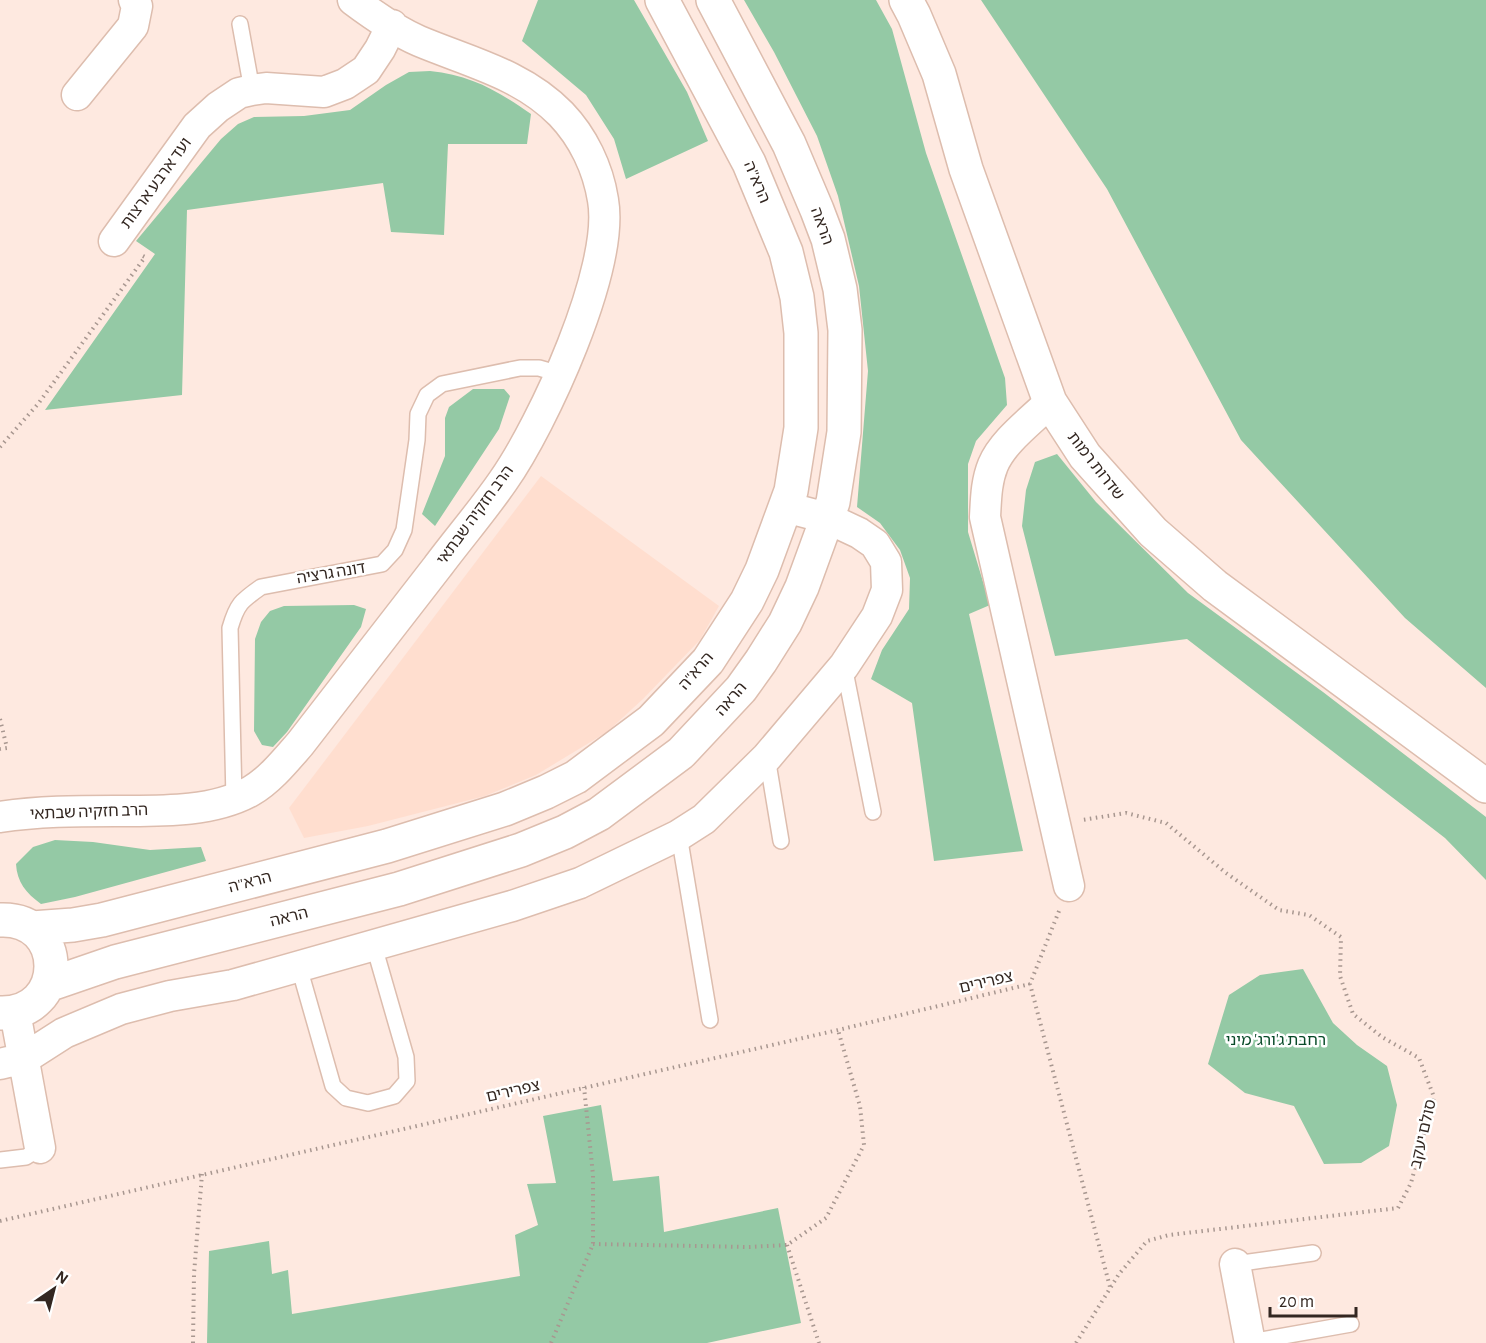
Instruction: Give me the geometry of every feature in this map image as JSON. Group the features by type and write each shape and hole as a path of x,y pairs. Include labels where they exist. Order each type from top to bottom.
{"street":[{"path":"77,95 133,26 137,6 134,0"},
{"name":"הרב חזקיה שבתאי","path":"0,817 71,812 184,810 234,799 253,790 276,771 300,744 504,480 529,437 574,343 595,279 603,233 604,202 595,167 580,138 562,115 540,94 517,80 416,39 353,0"},
{"name":"הרא''ה","path":"11,917 73,926 102,920 387,846 505,809 576,777 651,721 708,661 747,601 762,570 790,491 801,428 801,333 797,297 786,252 749,163 662,0"},
{"name":"הראה","path":"48,986 115,962 399,889 530,847 565,832 599,814 681,753 741,689 785,622 802,587 833,502 844,432 845,330 840,290 828,239 789,144 713,0"},
{"name":"שדרות רמות","path":"906,0 939,74 966,169 1050,402 1085,456 1153,532 1215,586 1486,786"},
{"name":"ועד ארבע ארצות","path":"114,241 197,126 218,107 239,93 252,90 266,88 324,92 345,84 366,69 380,49 392,25"},
{"path":"1050,402 1008,444 993,465 987,489 985,517 1069,886"},
{"path":"13,1061 64,1033 121,1009 170,996 233,985 299,967 512,906 580,883 679,835 704,819 767,757 844,666 877,616 887,590 886,562 875,544 859,533 828,518 785,507"},
{"path":"11,917 42,937 52,961 52,973 48,986 40,998 29,1007 8,1013 13,1061 40,1148"},
{"path":"1235,1264 1250,1342"}],"lane":[{"path":"240,24 252,90"},
{"name":"דונה גרציה","path":"234,799 230,628 236,608 246,597 261,587 382,564 395,550 404,530 417,440 418,414 427,395 442,384 520,368 539,368 560,374"},
{"path":"844,666 873,812"},
{"path":"767,757 781,841"},
{"path":"679,835 710,1020"},
{"path":"299,967 333,1086 346,1098 368,1103 394,1096 407,1081 406,1057 374,946"},
{"path":"0,1160 26,1157 40,1148"},
{"path":"1235,1264 1313,1253"},
{"path":"1250,1342 1351,1324"}],"path":[{"name":"ועד ארבע ארצות","path":"0,447 38,404 145,257 114,241"},
{"path":"0,719 7,748 0,749"},
{"name":"סולם יעקב","path":"1054,825 1126,813 1166,823 1226,873 1279,910 1309,915 1341,937 1340,976 1353,1014 1382,1037 1419,1058 1434,1097 1411,1183 1398,1208 1169,1235 1147,1241 1119,1274 1076,1343"},
{"path":"1069,886 1030,984 1110,1288"},
{"name":"צפרירים","path":"0,1221 1030,984"},
{"path":"593,1244 748,1247 787,1245 826,1218 864,1145 860,1106 838,1030"},
{"path":"551,1343 593,1244 593,1175 584,1087"},
{"path":"193,1343 194,1274 202,1174"},
{"path":"787,1245 819,1343"}],"shaded area":[{"path":"541,476 719,606 700,640 643,699 607,732 536,775 485,796 368,826 304,838 289,808"}],"green space":[{"path":"538,0 634,0 687,92 708,141 626,179 614,139 586,95 522,41"},
{"path":"744,0 876,0 892,29 926,153 1005,378 1007,405 976,441 968,464 968,532 990,605 969,614 1023,851 934,861 912,703 871,679 882,650 909,609 910,578 900,550 880,523 857,507 868,371 859,286 838,196 817,136 774,52"},
{"path":"981,0 1486,0 1486,688 1405,618 1241,440 1107,189"},
{"path":"430,71 458,76 484,85 531,114 527,144 448,144 444,235 391,232 383,183 187,210 182,395 45,410 155,254 136,241 221,139 238,124 254,117 304,116 350,110 409,72"},
{"path":"473,389 504,389 510,396 499,429 435,526 422,514 445,456 445,418 449,407"},
{"path":"1057,454 1096,502 1188,593 1323,692 1486,817 1486,880 1445,838 1187,639 1055,656 1022,526 1026,490 1035,462"},
{"path":"354,605 366,609 361,627 287,732 273,747 262,745 254,731 255,639 261,622 270,611 284,606"},
{"path":"55,840 93,842 150,850 201,847 206,861 75,897 41,904 23,887 16,864 33,847"},
{"name":"רחבת ג'ורג' מיני","path":"1303,969 1333,1023 1357,1045 1387,1066 1397,1105 1389,1146 1361,1163 1324,1164 1294,1106 1245,1093 1208,1064 1229,995 1260,975"},
{"path":"601,1105 613,1181 659,1176 664,1232 778,1208 801,1323 707,1343 207,1343 209,1251 269,1241 272,1274 288,1270 292,1314 520,1276 515,1235 538,1225 527,1184 556,1183 543,1116"}]}
